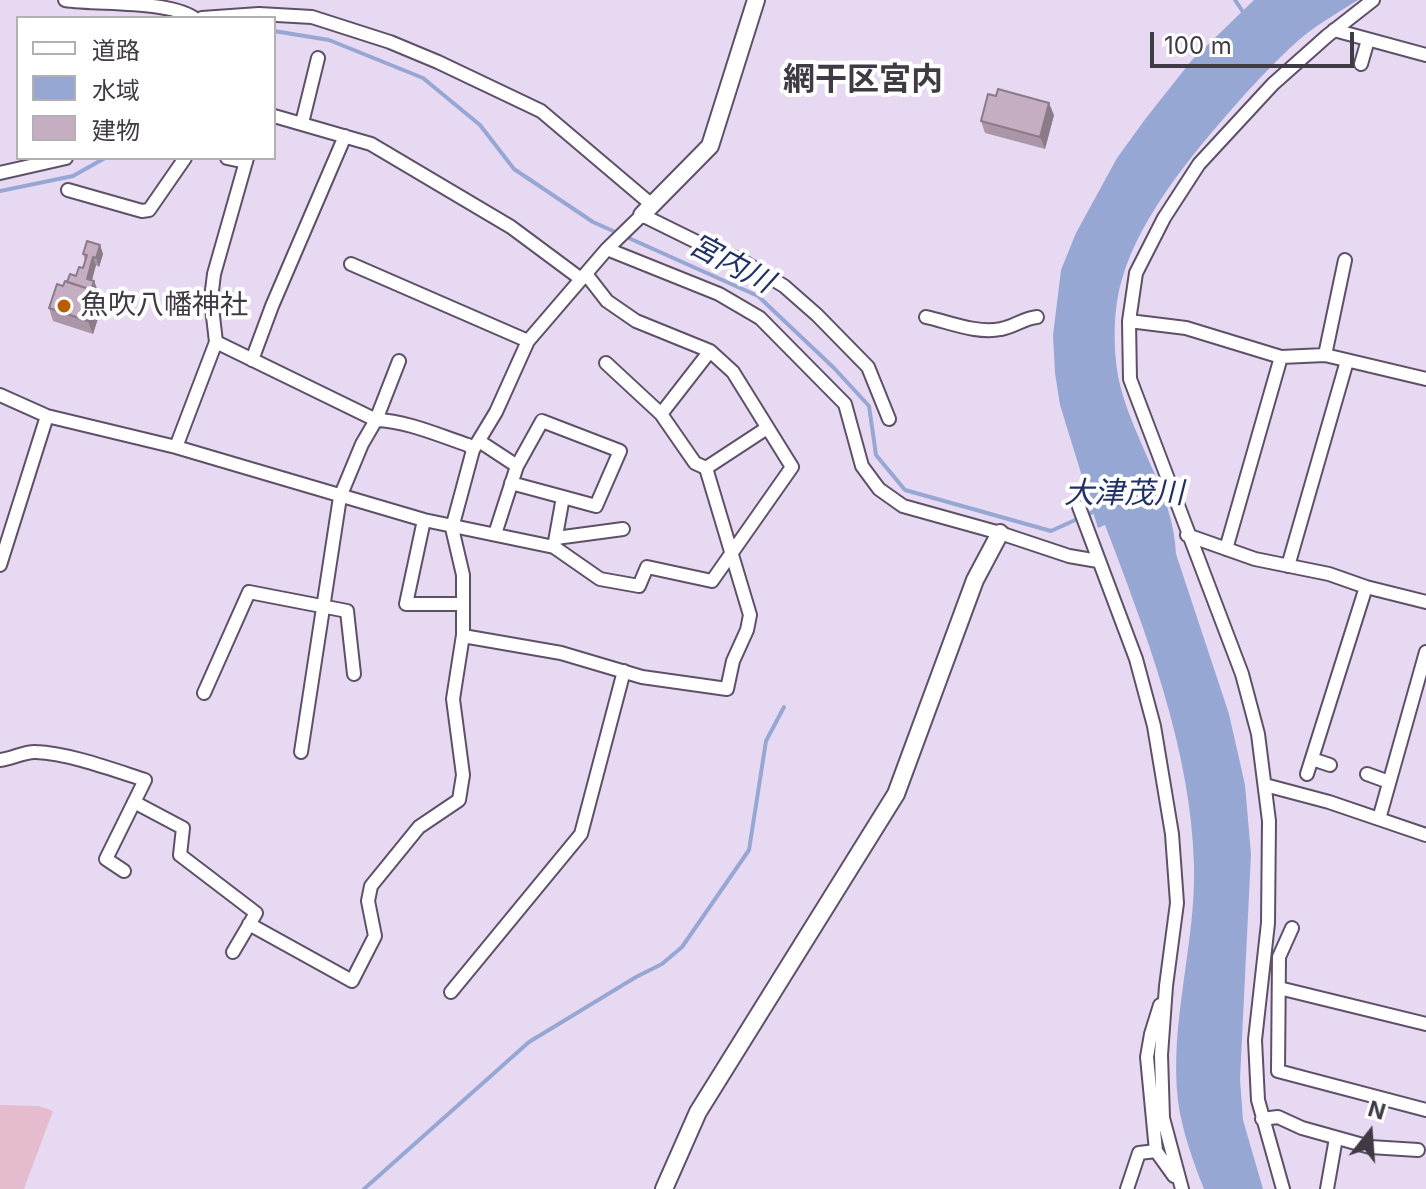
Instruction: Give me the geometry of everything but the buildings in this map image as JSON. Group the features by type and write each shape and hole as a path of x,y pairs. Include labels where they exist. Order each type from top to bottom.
{"street":[{"path":"65,0 157,8 185,12 191,16"},
{"path":"249,924 352,981 375,936 368,901 371,886 419,827 459,800 463,775 453,699 463,636 463,575 452,528 476,445 496,412 528,341 607,249 710,146 756,0"},
{"path":"1283,1189 1258,1100 1255,1040 1268,923 1269,821 1258,734 1242,674 1130,379 1129,321 1136,273 1164,218 1199,164 1273,84 1373,0"},
{"path":"82,16 86,3"},
{"path":"230,16 312,17 390,42 541,111 647,210 713,250 739,259 784,286 817,315 868,367 889,419"},
{"path":"1334,30 1426,55"},
{"path":"1361,64 1368,40"},
{"path":"302,123 318,58"},
{"path":"276,116 371,144 511,227 584,277 607,301 636,321 710,351 733,372 792,467 712,581 647,567 639,586 600,579 555,543"},
{"path":"252,360 345,136"},
{"path":"68,190 142,211 149,210 184,160"},
{"path":"176,447 216,342 211,299 214,274 246,160"},
{"path":"0,173 37,162"},
{"path":"607,249 719,294 760,318 845,404 862,466 879,489 903,506 1069,556 1098,561"},
{"path":"1325,355 1346,290 1345,260"},
{"path":"351,264 528,341"},
{"path":"926,317 988,331 1006,329 1027,318 1037,317"},
{"path":"1129,321 1186,328 1281,357 1325,355 1426,379"},
{"path":"216,342 376,420 391,420 476,445 517,466"},
{"path":"661,414 710,351"},
{"path":"1226,549 1281,357"},
{"path":"301,752 340,497 399,361"},
{"path":"1288,566 1347,361"},
{"path":"463,636 561,653 642,677 727,689 733,661 750,615 706,468 695,463 661,414 606,363"},
{"path":"0,395 47,416 176,447 452,528 555,543 623,529"},
{"path":"0,565 47,416"},
{"path":"495,534 511,483 517,466 542,421 620,451 596,506 511,483"},
{"path":"706,468 767,428"},
{"path":"555,543 563,497"},
{"path":"1079,507 1136,659 1154,726 1172,834 1177,903 1161,1055 1163,1118 1180,1185"},
{"path":"424,520 406,604 463,604"},
{"path":"664,1189 698,1112 896,794 975,580 1000,533"},
{"path":"1187,535 1226,549 1426,602"},
{"path":"1307,774 1366,587"},
{"path":"204,693 249,592 347,611 354,674"},
{"path":"1379,819 1426,652"},
{"path":"451,992 581,834 624,671"},
{"path":"0,760 13,759 33,751 145,780 106,859 124,871"},
{"path":"1312,759 1330,765"},
{"path":"1367,774 1389,782"},
{"path":"1265,785 1426,835"},
{"path":"134,802 183,828 180,855 256,913 233,952"},
{"path":"1292,928 1279,957 1278,1071 1426,1110"},
{"path":"1166,986 1147,1057 1156,1151 1180,1185"},
{"path":"1279,988 1426,1024"},
{"path":"1262,1119 1278,1117 1302,1128 1370,1147 1418,1150"},
{"path":"1327,1189 1336,1138"},
{"path":"1127,1189 1139,1153 1156,1151"}],"shaded area":[{"path":"0,1105 39,1106 53,1111 24,1189 0,1189"}],"water":[{"name":"大津茂川","path":"1254,0 1358,0 1317,26 1280,58 1228,113 1174,180 1131,254 1119,291 1115,328 1116,364 1124,399 1168,509 1176,554 1229,714 1245,785 1251,854 1240,1079 1243,1120 1263,1189 1204,1189 1182,1123 1176,1072 1194,895 1191,822 1185,778 1164,692 1136,607 1105,525 1098,528 1060,405 1053,335 1061,270 1076,233 1117,158 1192,60"}],"waterway":[{"path":"1235,0 1245,15"},
{"name":"宮内川","path":"276,31 329,40 423,78 480,125 514,169 593,222 758,296 869,406 876,455 905,490 1051,531 1095,511"},
{"name":"宮内川","path":"0,191 73,176 101,160"},
{"path":"364,1189 529,1042 662,964 682,947 749,850 766,741 784,707"}],"place":[{"name":"魚吹八幡神社","path":"64,306"}],"district":[{"name":"網干区宮内","path":"863,80"}]}
